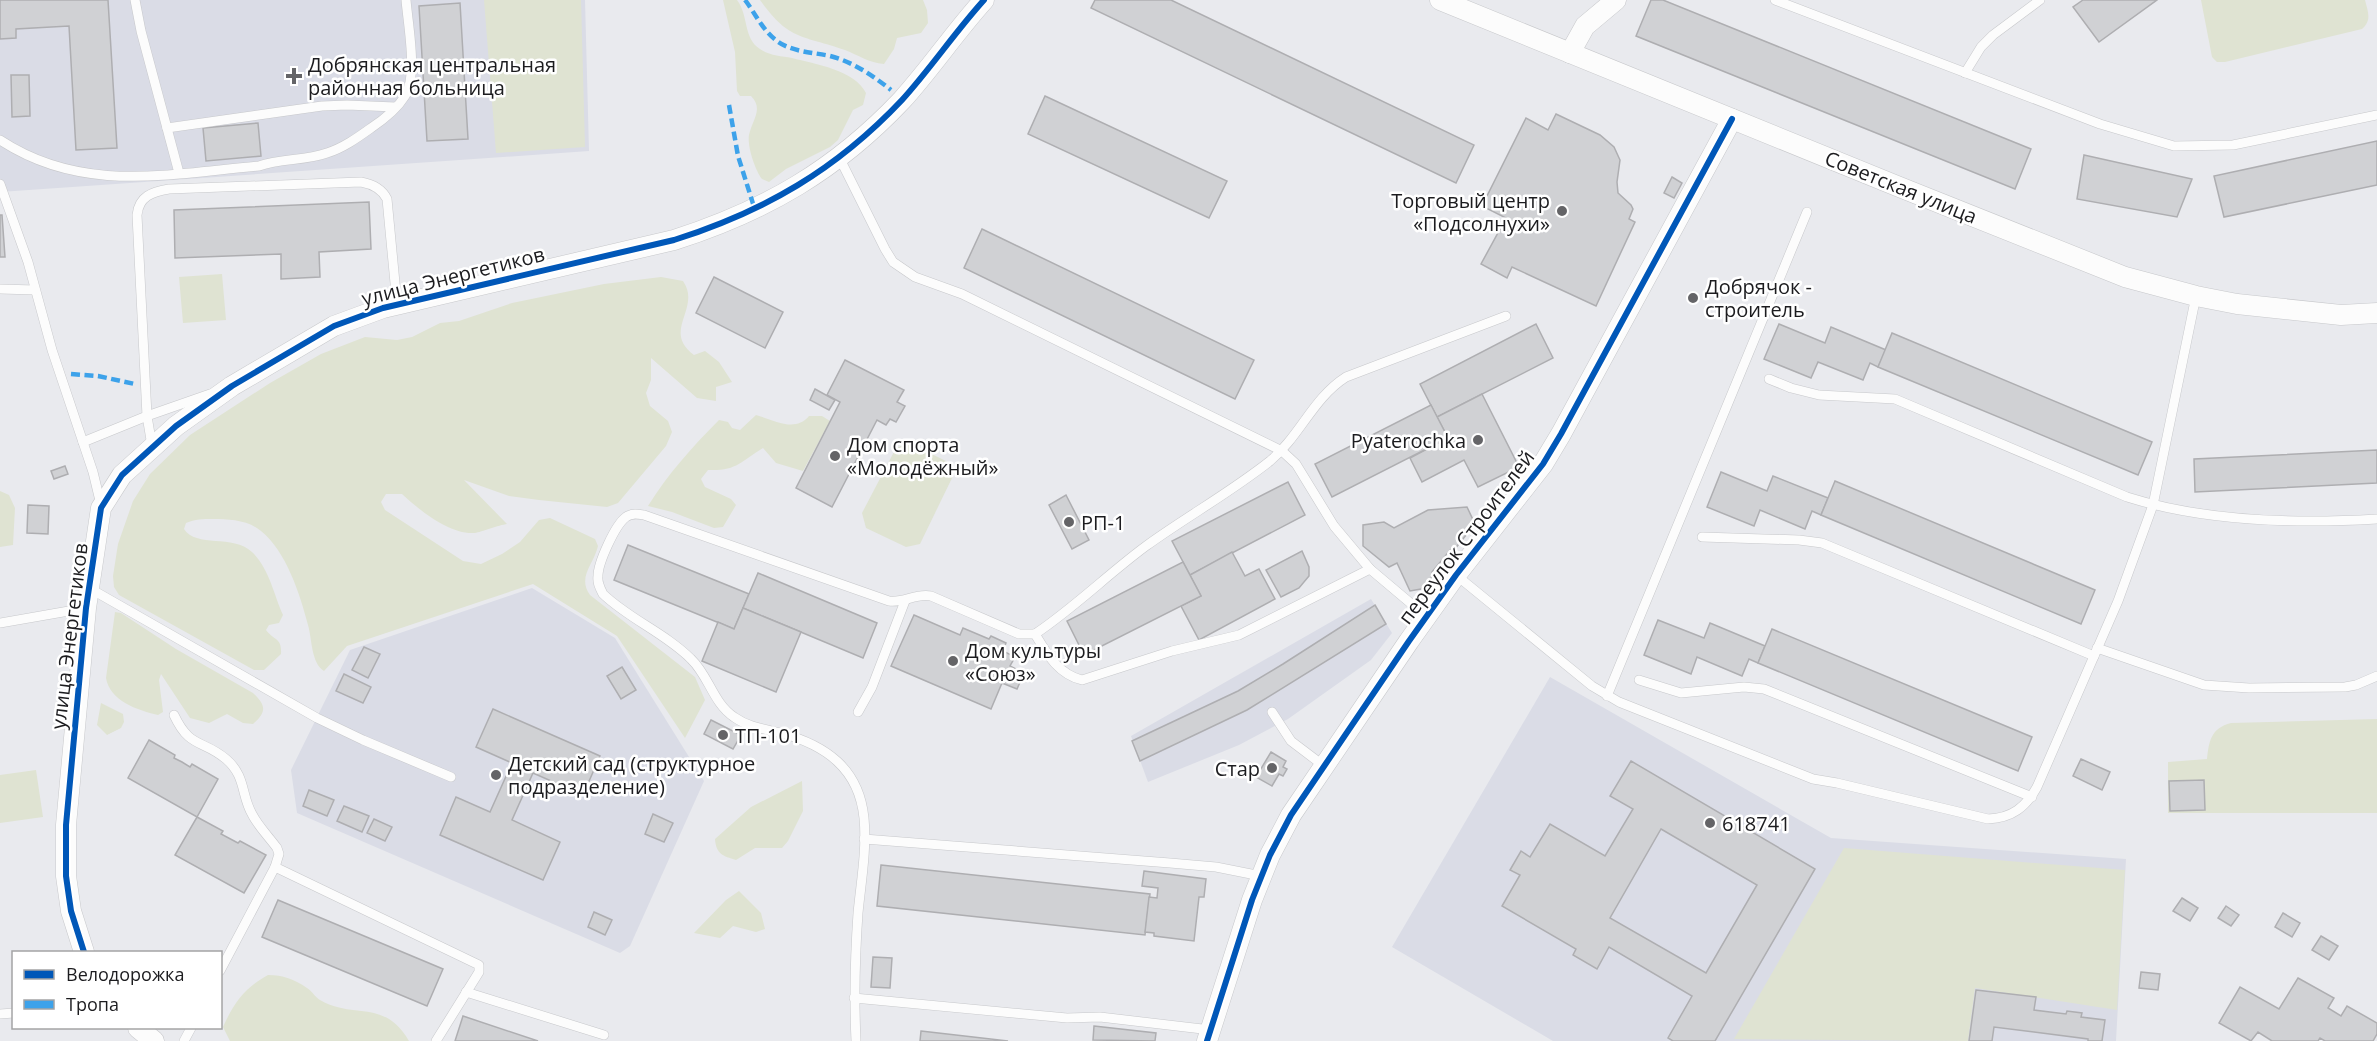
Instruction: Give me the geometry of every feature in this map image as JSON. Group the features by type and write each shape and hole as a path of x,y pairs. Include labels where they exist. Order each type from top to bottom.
{"street":[{"name":"улица Энергетиков","path":"84,951 71,911 66,876 68,798 87,598 101,508 122,475 152,446 232,386 334,326 397,304 674,240 710,229 792,191 839,157 902,100 984,0"},
{"name":"Советская улица","path":"1440,0 2116,273 2196,297 2237,304 2341,315 2377,313"},
{"path":"1570,52 1585,26 1616,0"},
{"name":"переулок Строителей","path":"1209,1035 1261,876 1286,825 1456,575 1543,464 1732,118"},
{"path":"139,1029 154,1041"}],"lane":[{"path":"135,0 141,31 179,173"},
{"path":"0,140 48,164 89,175 133,177 259,166 273,161 328,153 357,138 380,122 405,96 410,82 406,0"},
{"path":"1775,0 2100,124 2174,146 2233,146 2377,115"},
{"path":"1965,73 1981,47 1993,35 2040,0"},
{"path":"167,128 322,106 395,107"},
{"path":"839,157 885,249 893,262 904,271 962,294 1282,451 1296,464 1334,526 1370,568 1427,617"},
{"path":"152,446 147,416 137,215 142,201 155,191 362,182 372,185 387,199 397,304"},
{"path":"0,184 28,262 64,391 83,442 101,508"},
{"path":"1607,696 1807,212"},
{"path":"0,289 35,290"},
{"path":"1456,575 1607,696 1813,779 1988,819 2008,816 2032,797 2118,601 2152,505 2196,297"},
{"path":"856,1041 854,998 864,839 864,817 859,794 843,767 833,757 814,745 798,738 755,728 733,717 720,704 693,660 603,594 599,587 598,573 617,527 624,518 636,514 644,515 889,601 905,601 921,594 931,596 1019,634 1035,634 1144,548 1269,462 1282,451 1332,386 1346,377 1506,316"},
{"path":"1769,379 1791,388 1819,394 1894,399 2127,497 2152,505 2296,522 2377,519"},
{"path":"83,442 147,416 232,386"},
{"path":"1702,537 1799,540 1822,543 2096,652 2187,680 2222,687 2345,687 2377,676"},
{"path":"1035,634 1059,668 1069,676 1083,680 1172,651 1239,634 1370,568"},
{"path":"0,622 87,598 317,718 451,777"},
{"path":"858,712 872,687 905,601"},
{"path":"1639,680 1681,693 1744,687 1764,688 2032,797"},
{"path":"1272,712 1291,741 1324,766"},
{"path":"174,715 185,735 226,759 235,770 243,782 251,812 279,854 275,867 222,967"},
{"path":"864,839 1182,864 1261,876"},
{"path":"275,867 476,962 480,968 436,1041"},
{"path":"466,992 604,1035"},
{"path":"854,998 1067,1018 1100,1017 1145,1020 1209,1035"}],"shaded area":[{"name":"Добрянская центральная районная больница","path":"0,0 585,0 589,151 0,192"},
{"name":"Детский сад (структурное подразделение)","path":"532,588 615,638 704,781 630,946 620,953 297,813 291,770 350,650"},
{"path":"1371,599 1392,633 1371,660 1288,719 1239,745 1148,782 1131,736"},
{"path":"1550,677 1831,838 2126,859 2116,1041 1553,1041 1392,947"}],"green space":[{"path":"484,0 581,0 585,147 496,153"},
{"path":"723,0 737,0 741,6 748,33 760,49 844,73 861,85 866,93 863,105 853,110 838,140 830,147 786,169 769,182 759,175 750,151 749,135 757,105 751,96 740,96 737,91 735,52"},
{"path":"760,0 923,0 928,23 921,33 897,38 894,49 884,64 797,35 779,23"},
{"path":"2201,0 2365,0 2368,19 2362,29 2217,62 2212,57"},
{"path":"222,274 226,320 183,323 179,277"},
{"path":"661,277 683,281 688,291 688,301 681,328 681,337 685,346 694,355 705,351 719,362 732,382 716,387 716,401 697,398 651,358 651,380 646,393 650,406 668,421 672,432 666,446 618,503 607,507 509,496 464,480 507,524 475,533 465,533 445,526 402,494 386,494 381,502 385,510 463,561 481,564 502,554 520,542 539,520 550,518 595,539 598,546 585,582 590,595 695,677 705,700 685,738 617,636 533,584 347,646 324,671 314,656 301,600 285,561 270,540 250,524 232,520 202,519 186,523 184,529 197,538 235,543 244,547 258,558 263,566 283,615 279,623 269,625 266,630 279,642 281,654 264,670 254,670 119,595 114,587 113,576 118,544 133,501 150,474 190,435 270,383 321,354 365,337 397,340 412,337 440,323 459,321 512,303 604,284"},
{"path":"756,415 784,424 797,424 809,416 822,416 830,421 803,471 776,463 763,448 732,467 708,470 701,479 705,487 731,499 736,505 723,527 714,528 672,512 648,506 681,461 719,420 728,422 732,428 740,430"},
{"path":"909,443 948,462 953,476 920,544 906,547 866,528 862,513 896,448"},
{"path":"0,491 9,495 15,508 13,545 0,547"},
{"path":"115,612 121,613 176,649 253,693 262,705 261,716 253,724 243,723 227,714 209,723 190,718 161,674 159,680 163,712 158,715 126,703 113,693 106,678"},
{"path":"101,703 123,714 124,722 121,728 107,735 97,725"},
{"path":"2377,719 2377,813 2168,813 2168,762 2207,759 2212,736 2224,725"},
{"path":"36,770 43,817 0,823 0,775"},
{"path":"802,781 803,811 782,848 755,848 736,860 724,856 719,851 715,839 751,807"},
{"path":"1844,848 2125,870 2117,1010 1975,988 1968,1041 1734,1039"},
{"path":"739,891 761,913 765,929 756,932 733,926 720,938 694,933 726,900"},
{"path":"268,975 293,980 309,989 320,1000 333,1006 379,1014 399,1028 409,1041 230,1041 223,1027 231,1011 246,991"}],"building":[{"path":"0,0 108,0 117,148 76,150 69,26 16,29 16,38 0,39"},
{"path":"1095,0 1171,0 1474,145 1456,183 1091,8"},
{"path":"1651,0 1663,0 2031,149 2015,189 1636,36"},
{"path":"2083,0 2157,0 2099,42 2073,7"},
{"path":"460,3 468,139 427,141 419,6"},
{"path":"11,75 29,75 30,116 12,117"},
{"path":"1045,96 1227,181 1209,218 1028,134"},
{"name":"Торговый центр «Подсолнухи»","path":"1556,114 1600,135 1614,147 1620,160 1618,193 1633,209 1629,219 1635,222 1596,306 1512,267 1507,278 1481,264 1506,218 1482,206 1526,118 1548,130"},
{"path":"258,123 261,156 206,161 203,128"},
{"path":"2377,141 2377,185 2224,217 2214,176"},
{"path":"2084,155 2192,179 2177,217 2077,199"},
{"path":"1672,177 1682,183 1674,198 1664,193"},
{"path":"369,202 371,249 319,252 320,277 281,279 281,254 175,258 174,210"},
{"path":"0,215 2,215 5,257 0,257"},
{"path":"982,229 1254,360 1235,399 964,268"},
{"path":"714,277 783,312 765,348 696,313"},
{"path":"1536,324 1553,358 1437,417 1420,384"},
{"path":"1779,324 1825,343 1831,327 1886,350 1878,367 1870,363 1863,380 1818,362 1811,378 1764,359"},
{"path":"1892,333 2152,442 2138,475 1878,367"},
{"name":"Дом спорта «Молодёжный»","path":"845,360 904,390 897,402 905,406 896,422 890,419 886,425 877,420 832,507 796,488 840,402 827,395"},
{"path":"815,389 835,400 829,410 810,400"},
{"path":"1482,394 1519,467 1478,487 1464,460 1422,482 1410,458 1448,438 1437,417"},
{"path":"1431,405 1448,438 1332,497 1315,464"},
{"path":"2377,450 2377,483 2195,492 2194,459"},
{"path":"65,466 68,474 54,479 51,471"},
{"path":"1721,472 1767,491 1773,476 1828,498 1821,515 1812,511 1805,529 1760,510 1754,526 1707,507"},
{"path":"1835,481 2095,590 2081,624 1821,515"},
{"path":"1288,482 1305,515 1190,575 1172,541"},
{"name":"РП-1","path":"1066,495 1089,540 1072,549 1049,505"},
{"path":"28,505 49,506 48,534 27,533"},
{"path":"1467,507 1475,524 1454,550 1451,549 1432,572 1434,575 1421,589 1410,591 1397,563 1389,567 1363,546 1363,525 1384,522 1394,528 1428,510"},
{"path":"628,545 749,594 734,629 614,580"},
{"path":"1302,551 1309,567 1309,576 1299,588 1281,597 1266,570"},
{"path":"1232,552 1245,576 1259,569 1275,599 1199,640 1181,606 1201,596 1190,575"},
{"path":"1183,562 1201,596 1084,655 1067,621"},
{"path":"758,573 877,623 863,658 743,608"},
{"path":"1375,605 1386,624 1247,710 1140,761 1132,741 1238,691"},
{"path":"743,608 801,632 776,692 702,661 718,622 734,629"},
{"name":"Дом культуры «Союз»","path":"914,615 960,635 963,628 989,639 991,636 1006,643 1003,651 1015,657 1010,666 1024,673 1017,689 1002,683 991,709 891,666"},
{"path":"1658,620 1704,638 1710,623 1765,646 1758,663 1749,659 1742,676 1697,657 1691,674 1644,655"},
{"path":"1772,629 2032,737 2018,771 1758,663"},
{"path":"364,647 380,654 368,678 352,670"},
{"path":"622,667 636,690 621,699 607,676"},
{"path":"344,674 371,687 363,703 336,691"},
{"path":"493,709 600,756 583,795 533,773 512,820 560,842 543,880 440,835 456,797 490,812 512,763 476,747"},
{"name":"ТП-101","path":"711,720 741,735 733,749 704,734"},
{"path":"149,740 175,755 174,758 190,767 192,764 218,779 197,817 128,778"},
{"path":"1271,752 1286,761 1283,767 1287,769 1283,776 1279,774 1272,786 1256,777"},
{"path":"2081,759 2110,772 2102,790 2073,776"},
{"path":"1631,761 1815,869 1715,1041 1673,1041 1668,1038 1692,996 1609,947 1597,969 1573,955 1576,949 1502,906 1520,875 1510,870 1521,851 1530,857 1550,824 1605,856 1633,809 1610,796","holes":["1661,829 1757,885 1706,973 1610,918"]},
{"path":"2204,780 2205,810 2170,811 2169,781"},
{"path":"309,790 334,800 327,816 303,806"},
{"path":"344,806 369,816 362,832 337,821"},
{"path":"653,814 673,823 664,842 645,834"},
{"path":"197,817 223,831 221,834 266,855 244,893 175,855"},
{"path":"374,819 392,827 385,841 367,833"},
{"path":"881,865 1150,894 1145,935 877,906"},
{"path":"1144,871 1206,879 1204,897 1199,897 1194,941 1154,936 1154,933 1145,932 1149,897 1157,898 1158,888 1142,886"},
{"path":"2182,898 2198,908 2190,921 2173,911"},
{"path":"278,900 443,969 427,1006 262,937"},
{"path":"2226,906 2239,915 2231,926 2218,918"},
{"path":"594,912 612,920 605,935 588,927"},
{"path":"2283,913 2300,923 2292,937 2275,927"},
{"path":"2321,936 2338,946 2329,960 2312,950"},
{"path":"873,957 892,958 890,988 871,987"},
{"path":"2141,972 2160,974 2158,990 2139,988"},
{"path":"2298,978 2334,998 2328,1008 2341,1016 2347,1006 2377,1023 2377,1034 2373,1041 2325,1041 2320,1038 2318,1041 2272,1041 2258,1032 2251,1041 2219,1023 2240,987 2279,1009"},
{"path":"1976,990 2036,997 2034,1010 2066,1014 2067,1011 2082,1013 2081,1017 2105,1020 2102,1041 1994,1027 1992,1041 1969,1041"},
{"path":"463,1016 538,1041 455,1041"},
{"path":"1094,1026 1156,1033 1155,1041 1093,1040"},
{"path":"921,1031 1008,1041 920,1041"}],"marked path":[{"path":"745,0 768,32 783,45 847,62 891,90"},
{"path":"729,105 738,156 755,210"},
{"path":"71,374 98,376 135,384"}],"cycle path":[{"path":"84,951 71,911 66,876 66,825 86,608 101,508 122,475 176,426 232,386 334,326 383,308 674,240 739,216 769,201 825,167 877,125 913,88 984,0"},
{"path":"1207,1041 1252,900 1270,855 1291,815 1456,575 1543,464 1732,119"}],"place":[{"name":"Добрянская центральная районная больница","path":"294,76"},
{"name":"Торговый центр «Подсолнухи»","path":"1562,211"},
{"name":"Добрячок - строитель","path":"1693,298"},
{"name":"Pyaterochka","path":"1478,440"},
{"name":"Дом спорта «Молодёжный»","path":"835,456"},
{"name":"РП-1","path":"1069,522"},
{"name":"Дом культуры «Союз»","path":"953,661"},
{"name":"ТП-101","path":"723,735"},
{"name":"Стар","path":"1272,768"},
{"name":"Детский сад (структурное подразделение)","path":"496,775"},
{"name":"618741","path":"1710,823"}]}
